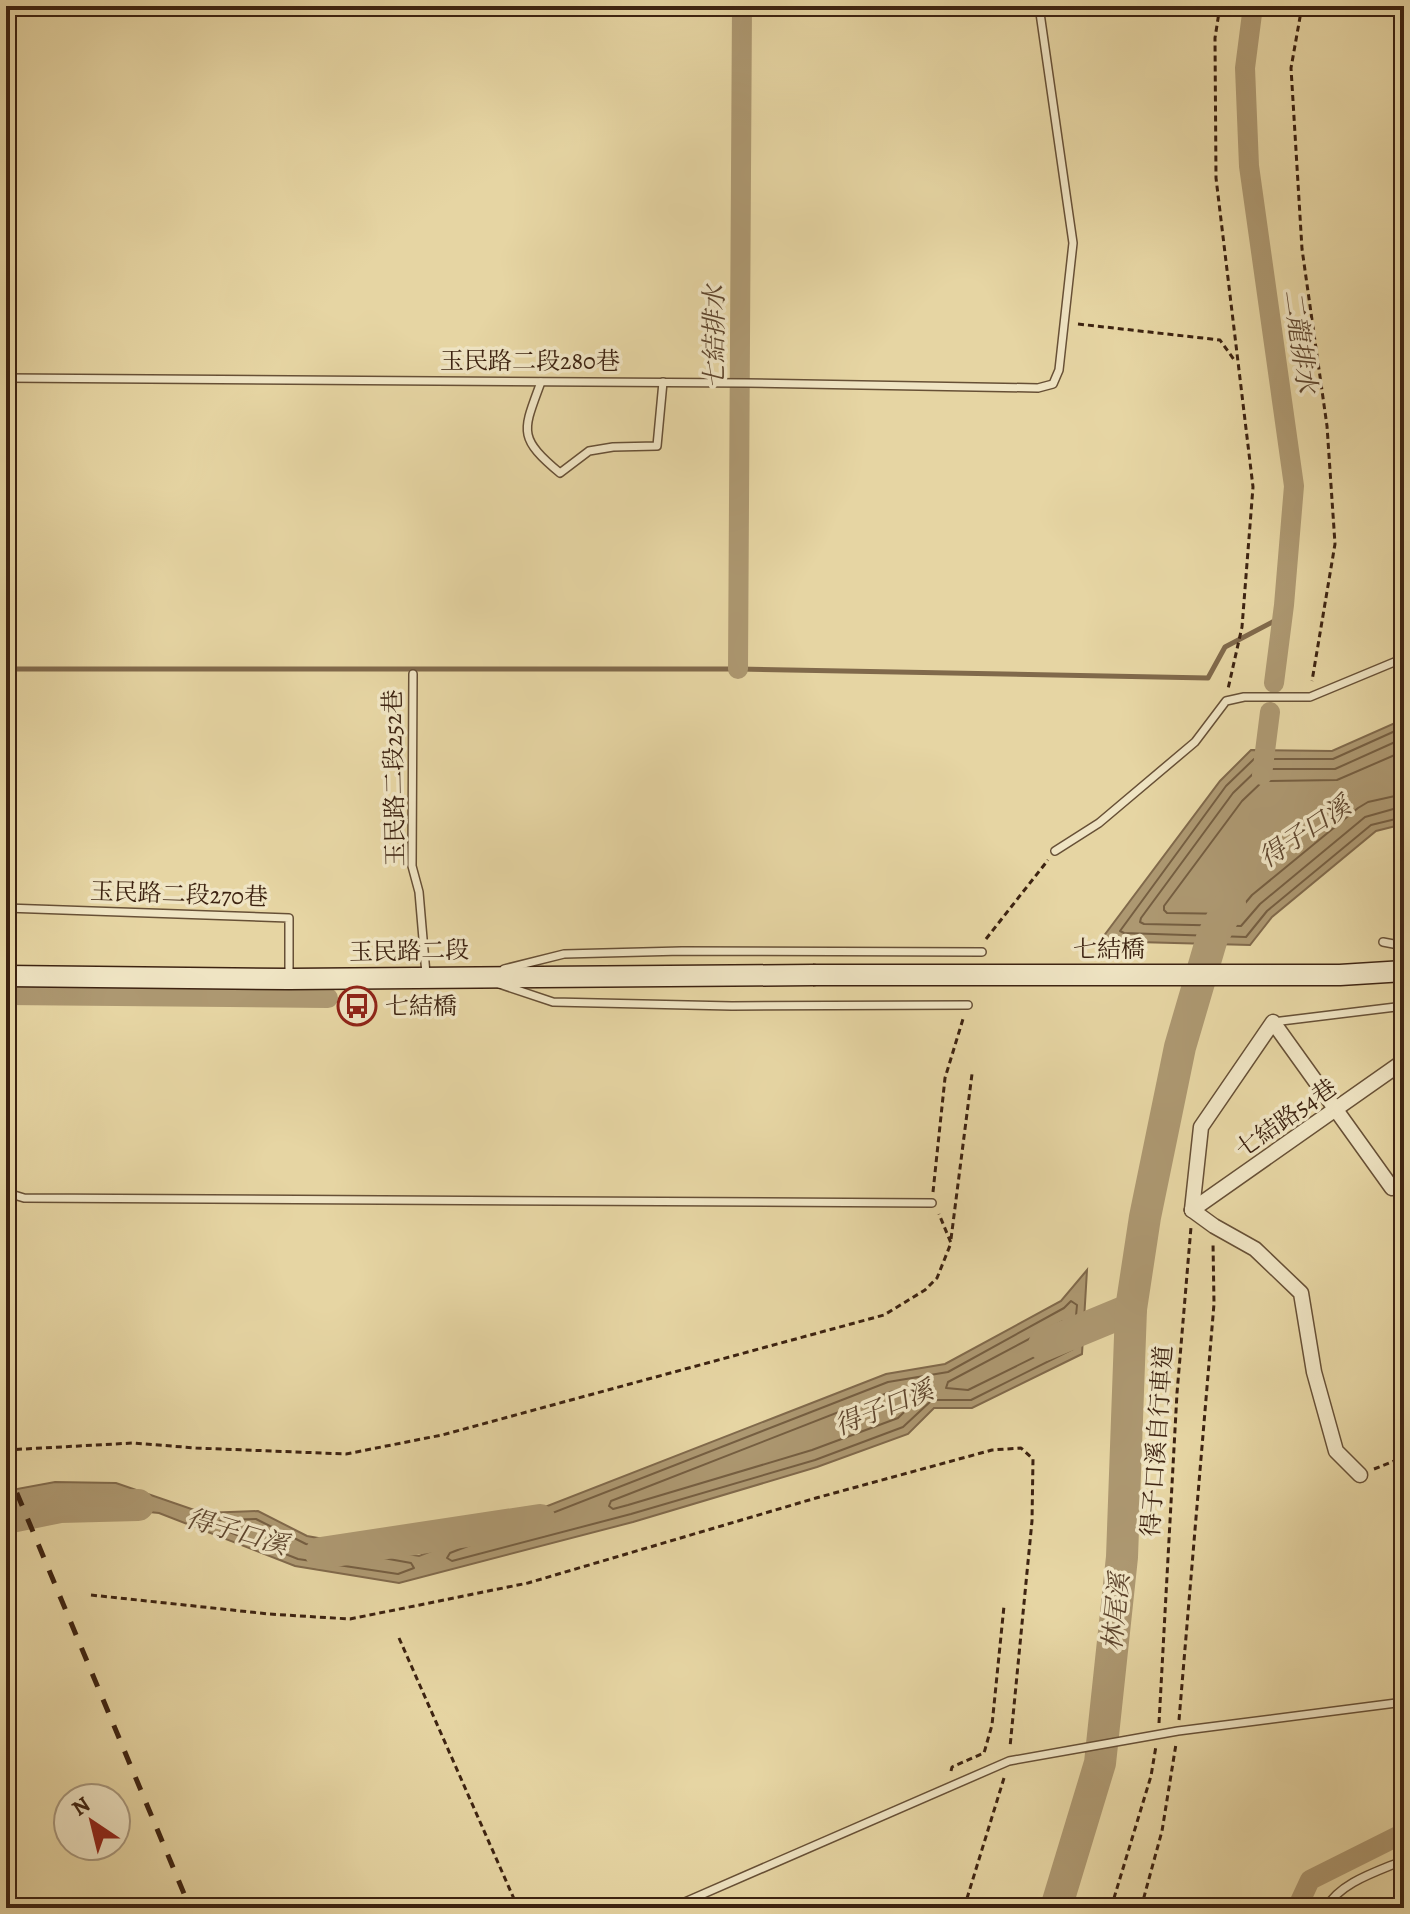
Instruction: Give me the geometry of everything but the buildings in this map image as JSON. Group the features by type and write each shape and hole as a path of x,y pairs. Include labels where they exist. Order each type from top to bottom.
{"street":[{"name":"七結橋","path":"813,975 1340,975 1404,971"},
{"name":"玉民路二段","path":"6,976 289,979 813,975"},
{"path":"1360,1475 1336,1451 1314,1372 1301,1293 1255,1249 1192,1210 1201,1127 1273,1022 1392,1188"},
{"name":"七結路54巷","path":"1192,1210 1404,1061"}],"lane":[{"path":"1039,6 1073,243 1064,323"},
{"name":"玉民路二段280巷","path":"6,378 1038,388 1053,384 1059,370 1064,323"},
{"path":"541,382 527,420 527,439 560,473 589,451 657,446 663,382"},
{"path":"1055,851 1099,823 1195,742 1226,701 1244,697 1310,697 1404,658"},
{"name":"玉民路二段252巷","path":"413,674 412,866 419,892 427,976"},
{"name":"玉民路二段270巷","path":"6,908 289,918 289,979"},
{"path":"1383,942 1404,946"},
{"path":"474,976 564,954 682,951 982,952"},
{"path":"474,976 553,1002 732,1006 968,1005"},
{"path":"1273,1022 1404,1006"},
{"path":"6,1182 11,1194 24,1198 932,1203"},
{"path":"671,1908 1009,1761 1178,1731 1404,1702"},
{"path":"1326,1908 1329,1902 1355,1882 1404,1860"}],"path":[{"path":"1220,6 1215,38 1216,178 1253,487 1242,627 1226,701"},
{"path":"1302,6 1291,68 1298,189 1302,249 1327,426 1335,544 1310,697"},
{"path":"1064,323 1220,340 1237,364"},
{"path":"6,1450 133,1443 346,1454 394,1446 884,1315 925,1290 937,1278 951,1243 972,1074"},
{"path":"932,1203 951,1243"},
{"name":"得子口溪自行車道","path":"1111,1908 1151,1776 1158,1734 1177,1393 1192,1210"},
{"path":"1141,1908 1162,1831 1178,1731 1214,1304 1214,1226"},
{"path":"91,1595 269,1614 350,1619 528,1583 831,1494 992,1450 1021,1448 1033,1459 1032,1521 1009,1761 964,1908"},
{"path":"1360,1475 1404,1457"},
{"path":"951,1772 952,1767 984,1753 992,1725 1004,1606"},
{"path":"399,1638 518,1908"}],"water":[{"path":"1404,719 1404,824 1376,831 1272,917 1250,945 1100,941 1220,781 1251,750 1332,751"},
{"path":"1087,1270 1082,1354 972,1408 934,1408 908,1434 817,1467 633,1522 399,1583 295,1566 159,1513 41,1501 6,1519 6,1491 55,1482 116,1483 203,1513 258,1511 307,1536 419,1556 886,1374 945,1364 1061,1301"}],"waterway":[{"name":"七結排水","path":"738,669 742,6"},
{"name":"二龍排水","path":"1253,6 1245,68 1249,166 1294,486 1274,683"},
{"path":"6,669 738,669 1208,678 1225,647 1282,617"},
{"name":"二龍排水","path":"1262,775 1270,712"},
{"name":"林尾溪","path":"1056,1908 1100,1763 1122,1557 1131,1309 1145,1217 1180,1047 1212,938 1230,904"},
{"path":"6,995 328,998"},
{"name":"得子口溪","path":"1044,1345 1131,1309"},
{"name":"得子口溪","path":"6,1518 60,1507 138,1505"},
{"name":"得子口溪","path":"321,1553 540,1520"},
{"path":"1297,1908 1310,1880 1404,1833"}],"railway":[{"path":"6,1467 190,1908"}],"place":[{"name":"七結橋","path":"357,1006"}]}
